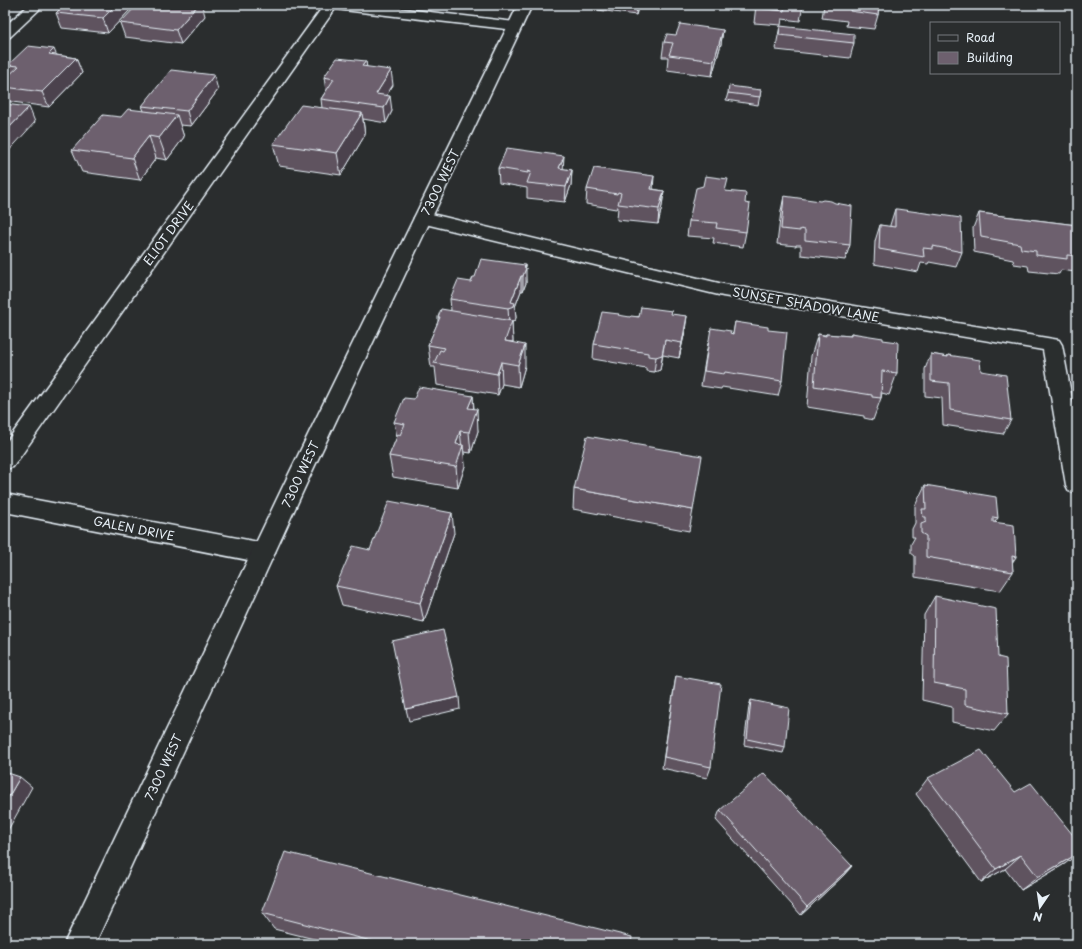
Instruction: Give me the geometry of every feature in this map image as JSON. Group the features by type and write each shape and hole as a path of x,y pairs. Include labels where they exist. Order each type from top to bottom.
{"street":[{"path":"5,34 37,5"},
{"name":"ELIOT DRIVE","path":"5,461 331,5"},
{"path":"335,5 515,26"},
{"name":"7300 WEST","path":"79,944 263,553 525,5"},
{"name":"SUNSET SHADOW LANE","path":"423,218 723,290 1052,345 1077,485"},
{"name":"GALEN DRIVE","path":"5,503 263,553"}],"building":[{"path":"64,5 116,5 103,18 56,13"},
{"path":"137,5 198,5 176,30 120,23"},
{"path":"757,5 785,5 784,11 756,8"},
{"path":"836,5 879,5 878,15 850,11 851,7"},
{"path":"680,24 723,30 714,61 669,55 673,43 664,42 667,34 676,35"},
{"path":"780,26 854,34 854,43 779,35"},
{"path":"28,46 54,49 49,54 76,58 42,92 5,87 5,79 19,66 8,65"},
{"path":"337,58 366,61 362,66 391,70 376,94 390,96 384,108 321,99 334,79 324,77"},
{"path":"171,70 214,75 187,111 142,106"},
{"path":"729,86 761,90 760,97 728,93"},
{"path":"5,104 29,107 5,132"},
{"path":"301,105 362,113 337,153 273,144"},
{"path":"128,109 177,115 159,138 149,136 132,158 72,150 103,115 121,117"},
{"path":"507,148 564,156 559,168 572,170 566,187 527,183 531,172 528,171 528,173 498,168"},
{"path":"594,168 654,176 651,189 664,191 659,209 618,204 621,193 618,192 617,194 587,189"},
{"path":"705,176 728,179 725,191 746,193 745,203 750,204 746,232 716,228 717,223 689,221 696,188 703,186"},
{"path":"784,196 831,201 852,206 850,245 805,240 805,230 800,229 800,231 781,229"},
{"path":"895,209 961,218 962,252 933,246 933,249 923,248 924,257 879,249 880,225 895,227"},
{"path":"979,213 1077,225 1077,256 1067,255 1067,259 1036,255 1036,251 1021,249 1020,244 981,237"},
{"path":"481,259 525,265 524,267 526,268 523,276 521,276 511,302 515,303 514,306 508,308 450,299 458,280 471,282 473,277 475,277"},
{"path":"641,307 672,311 671,314 687,316 682,343 665,340 662,355 656,357 648,356 648,353 594,344 602,312 630,317 639,317"},
{"path":"441,309 512,321 505,341 525,345 518,365 501,362 497,374 434,363 440,350 443,351 445,348 428,345 440,317 438,317"},
{"path":"735,322 768,327 768,330 787,332 782,381 725,372 724,374 704,371 711,328 731,331 730,333 733,334"},
{"path":"851,333 898,342 897,373 882,371 881,398 872,397 872,395 814,386 818,334 826,336 826,334 851,336"},
{"path":"931,354 980,360 981,371 1006,375 1011,420 950,410 949,383 931,381"},
{"path":"419,387 473,396 468,408 477,409 469,432 460,431 456,444 463,445 456,467 389,456 398,434 400,435 405,424 394,422 404,398 414,399"},
{"path":"587,436 702,456 693,510 574,489"},
{"path":"925,485 996,497 998,518 993,517 993,522 1014,525 1016,557 1012,556 1013,572 926,557 926,536 921,533 921,524 926,522 926,517 923,517 922,509 926,509"},
{"path":"389,501 452,513 420,603 336,586 353,546 370,550"},
{"path":"935,596 996,609 998,657 1006,659 1008,714 965,705 965,689 934,683"},
{"path":"443,630 459,697 406,709 392,641"},
{"path":"676,676 721,684 711,767 664,757"},
{"path":"751,700 789,708 785,747 747,739"},
{"path":"981,750 1015,792 1031,783 1077,840 1077,854 1038,877 1021,855 996,869 928,778"},
{"path":"5,772 20,777 5,803"},
{"path":"764,773 852,866 807,907 720,810"},
{"path":"285,852 632,937 631,944 383,944 262,913"}]}
